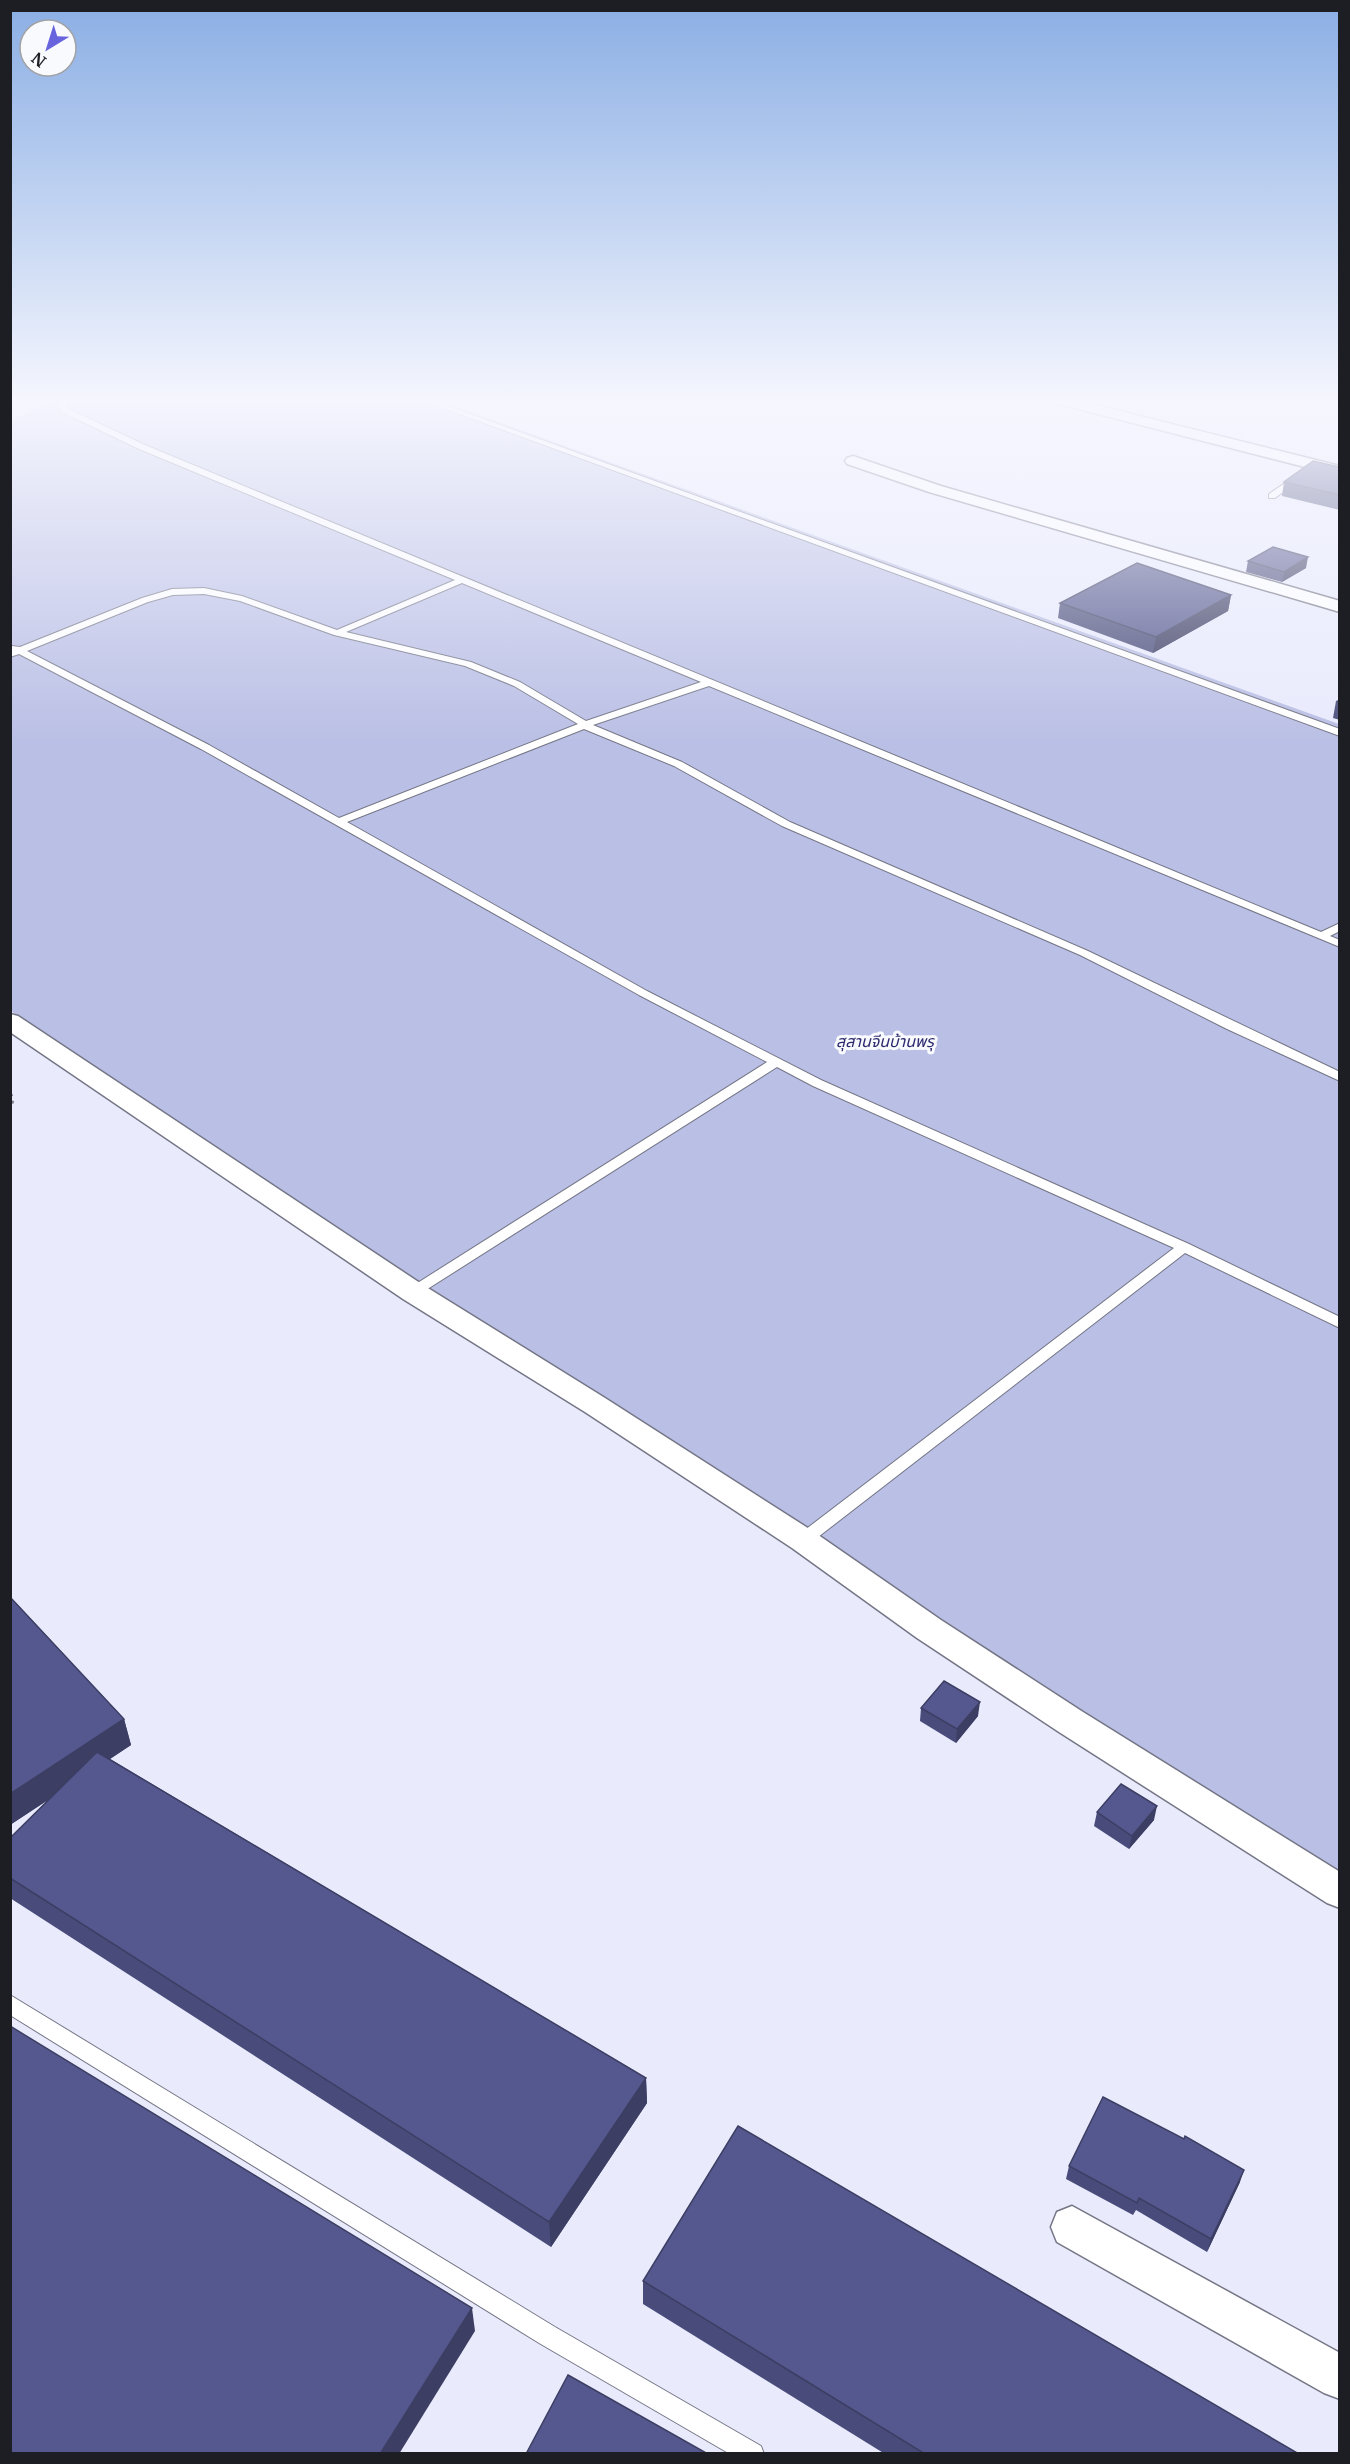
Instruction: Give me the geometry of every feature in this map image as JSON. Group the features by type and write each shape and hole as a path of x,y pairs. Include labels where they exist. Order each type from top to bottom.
{"street":[{"path":"1014,512 1340,607"},
{"path":"10,1021 413,1292 595,1405 803,1540 929,1629 1042,1704 1340,1892"},
{"path":"1072,2227 1340,2377"}],"lane":[{"path":"301,512 707,683 1340,944"},
{"path":"732,512 1340,734"},
{"path":"337,633 464,579"},
{"path":"14,650 145,600 183,592 204,591 242,599 337,633 468,664 517,684 585,725 678,764 786,824 1084,953 1340,1077"},
{"path":"14,650 205,747 643,993 817,1083 1185,1247 1340,1323"},
{"path":"338,822 585,725 707,683"},
{"path":"1322,936 1340,926"},
{"path":"413,1292 776,1062"},
{"path":"803,1540 1185,1247"},
{"path":"10,2004 547,2335 753,2454"}],"path":[{"path":"10,1094 13,1099 10,1107"}],"green space":[{"name":"สุสานจีนบ้านพรุ","path":"10,512 749,512 1339,724 1339,1880 419,1286 11,1011"}],"building":[{"path":"1273,547 1308,557 1284,572 1248,561"},
{"path":"1137,563 1231,595 1156,637 1060,603"},
{"path":"10,1597 124,1719 10,1794"},
{"path":"944,1681 980,1702 957,1729 921,1708"},
{"path":"97,1752 646,2078 549,2222 10,1878 10,1838"},
{"path":"1121,1784 1157,1806 1132,1836 1097,1812"},
{"path":"10,2026 472,2308 380,2454 10,2454"},
{"path":"1103,2097 1184,2139 1185,2136 1244,2170 1211,2239 1139,2198 1137,2203 1069,2166"},
{"path":"738,2126 1299,2454 925,2454 643,2281"},
{"path":"568,2375 708,2454 526,2454"}]}
